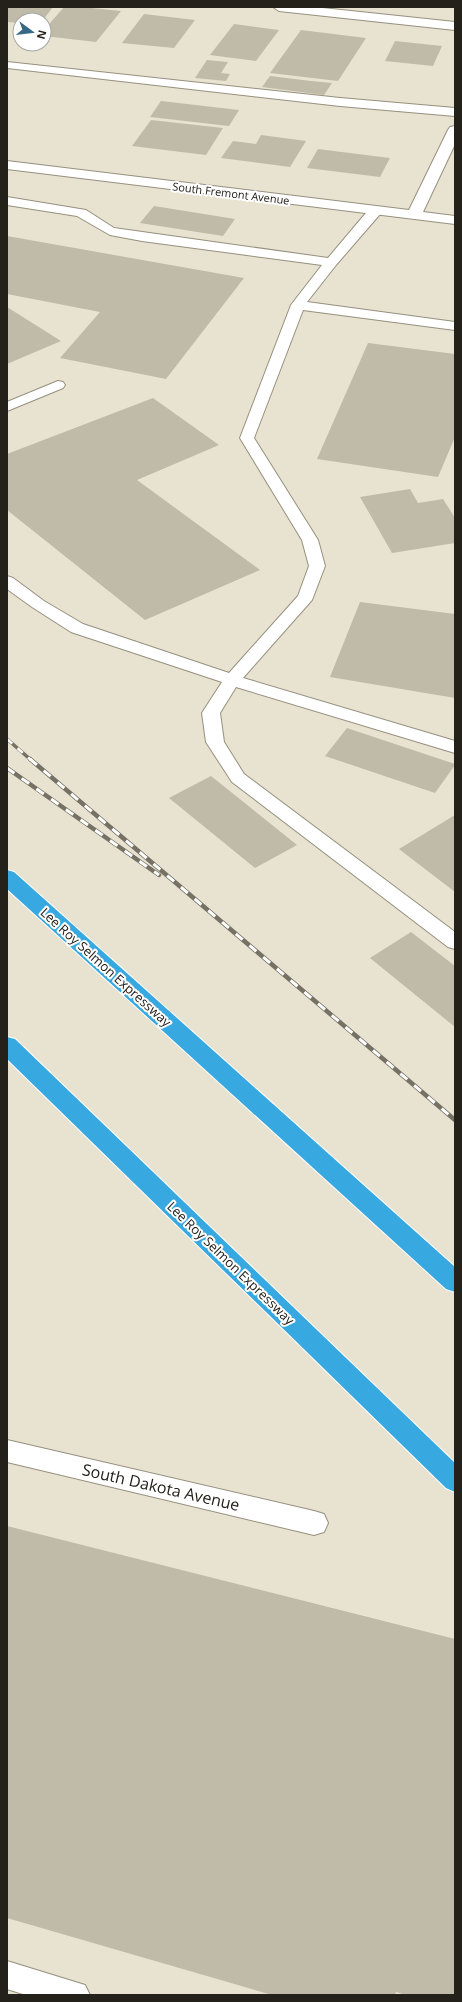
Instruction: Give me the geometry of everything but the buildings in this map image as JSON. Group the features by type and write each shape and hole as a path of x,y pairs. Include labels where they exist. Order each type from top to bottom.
{"highway":[{"name":"Lee Roy Selmon Expressway","path":"7,877 455,1282"},
{"name":"Lee Roy Selmon Expressway","path":"7,1045 455,1480"}],"street":[{"path":"279,7 455,26"},
{"path":"414,215 455,130"},
{"name":"South Fremont Avenue","path":"7,165 455,220"},
{"name":"South Dakota Avenue","path":"7,1451 314,1523"}],"lane":[{"path":"7,65 332,101 455,112"},
{"path":"7,201 81,213 110,231 142,237 331,262"},
{"path":"376,210 331,262 298,305 247,438 310,540 317,566 306,597 232,680 211,713 215,742 238,778 455,942"},
{"path":"298,305 455,326"},
{"path":"7,407 58,385"},
{"path":"7,581 38,604 77,628 232,680 455,747"},
{"path":"7,1975 75,1995"}],"railway":[{"path":"7,739 31,760"},
{"path":"30,759 455,1120"},
{"path":"7,768 159,875"}]}
